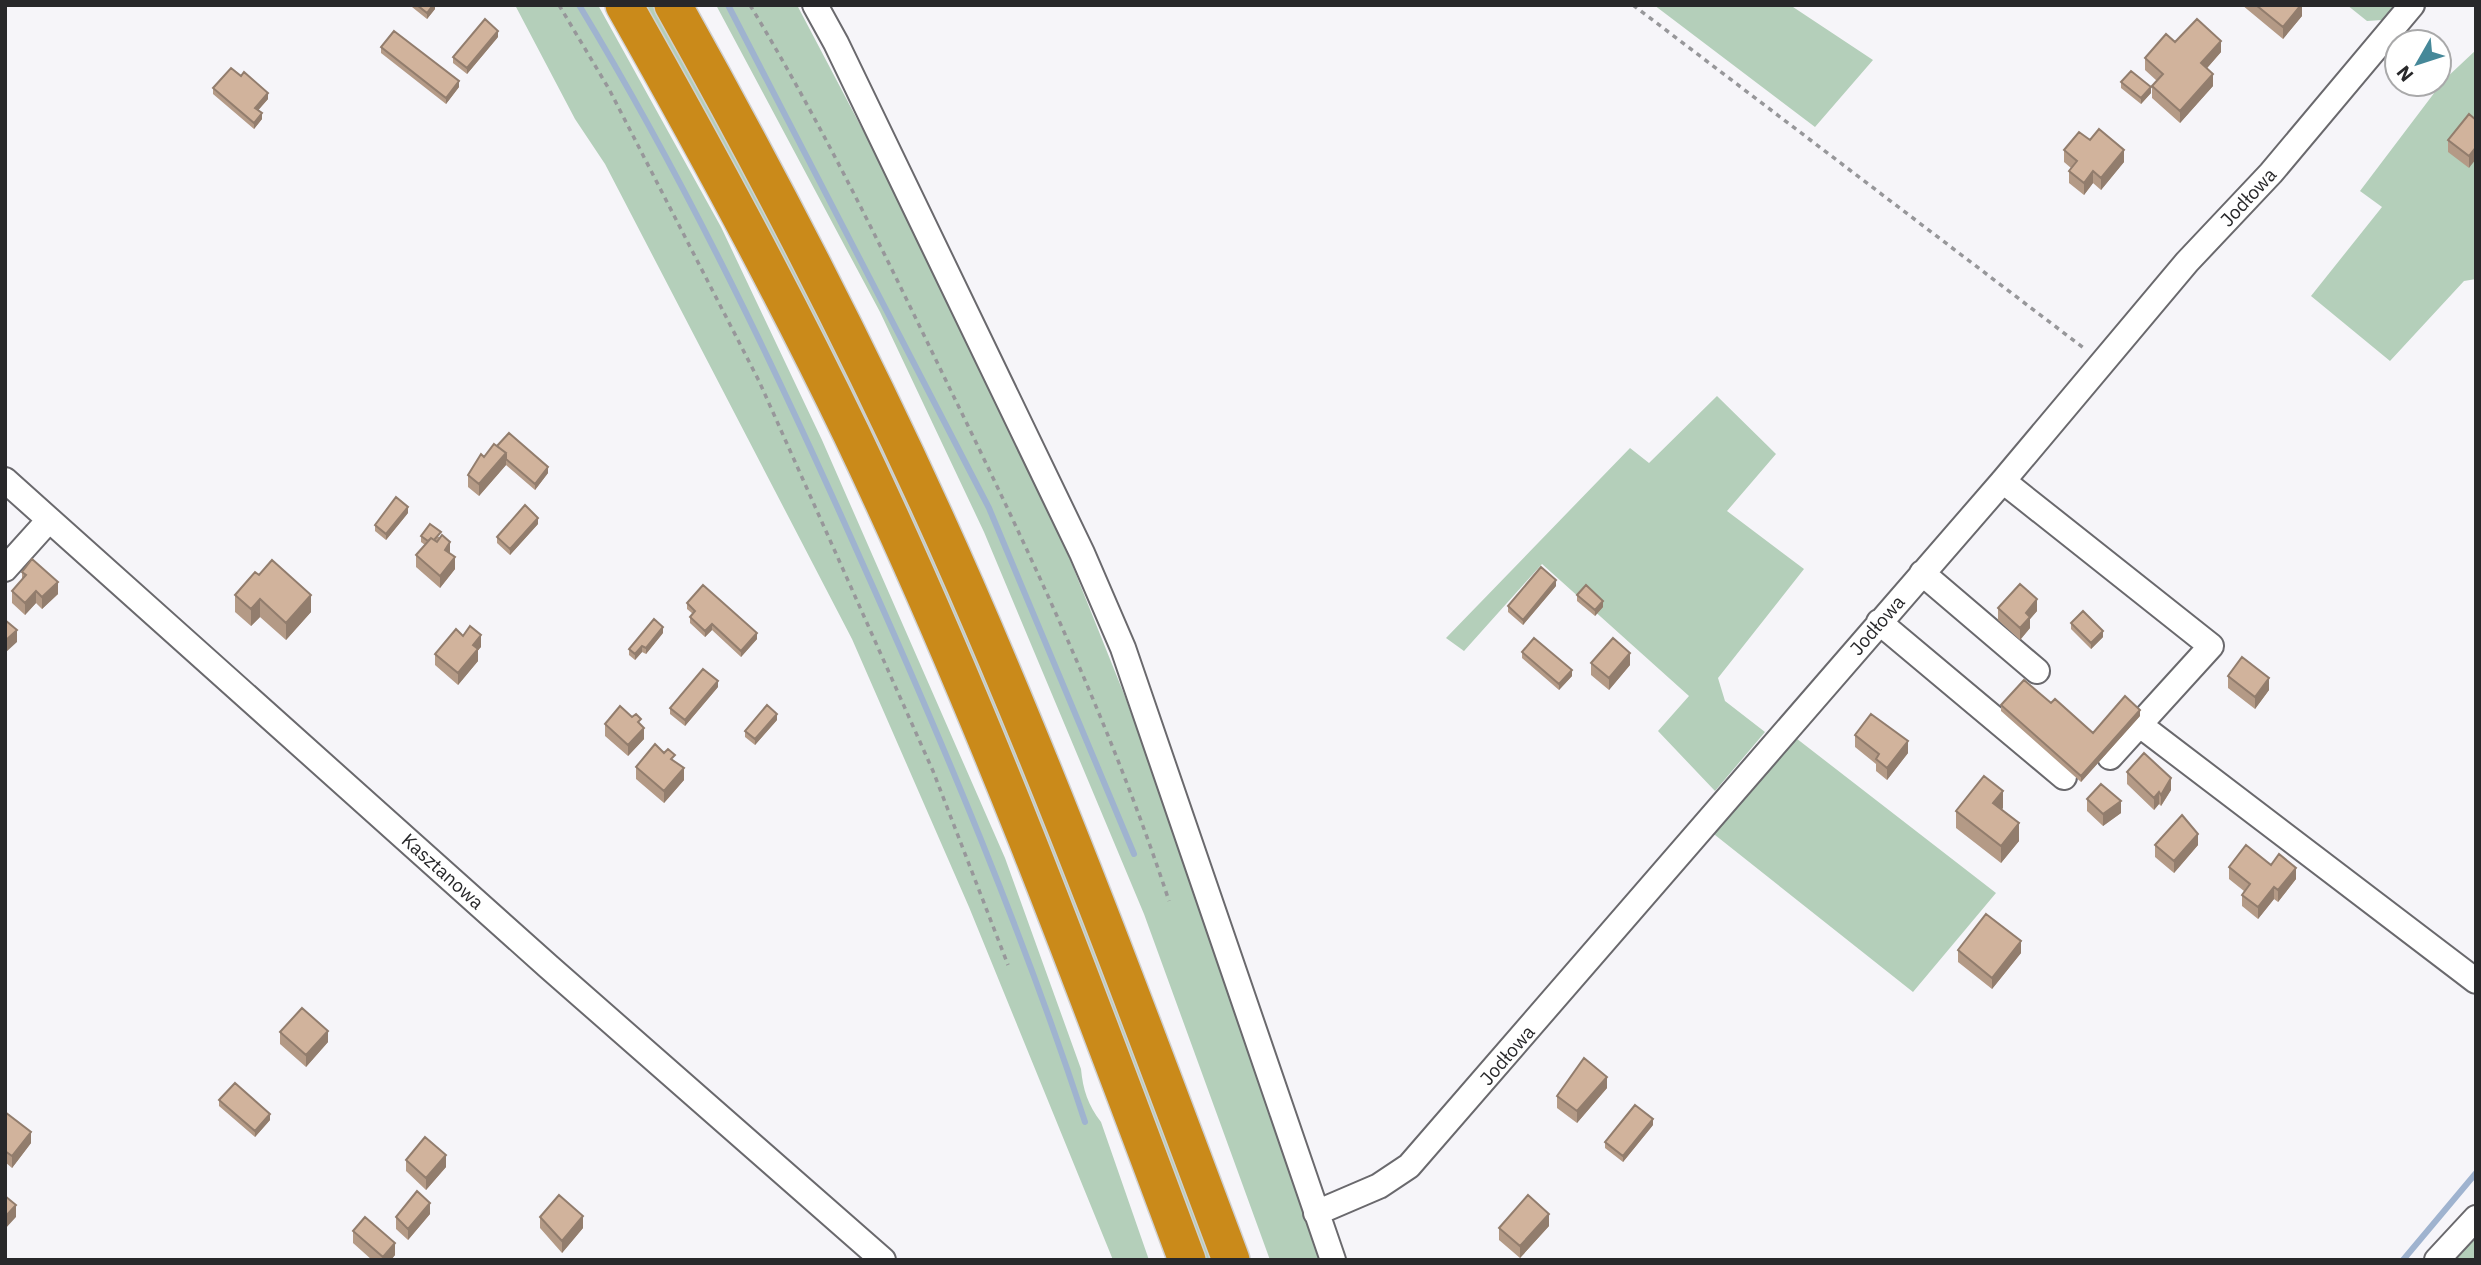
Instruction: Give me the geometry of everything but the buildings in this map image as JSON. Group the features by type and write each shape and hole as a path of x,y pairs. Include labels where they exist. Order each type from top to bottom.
{"highway":[{"path":"624,5 795,323 905,552 1031,850 1187,1260"},
{"path":"673,5 832,301 964,582 1107,933 1231,1260"}],"street":[{"path":"815,5 842,55 1115,626 1333,1260"},
{"name":"Jodłowa","path":"1316,1213 1379,1186 1409,1166 2003,481 2187,262 2272,173 2412,5"},
{"name":"Kasztanowa","path":"5,480 549,967 883,1260"},
{"path":"2003,481 2211,646 2110,757"},
{"path":"5,569 49,520"},
{"path":"1922,573 2038,671"},
{"path":"1879,622 2064,777"},
{"path":"2140,725 2476,981"},
{"path":"2437,1260 2476,1218"}],"path":[{"path":"559,5 609,89 759,381 933,771 1008,965"},
{"path":"750,5 790,73 872,228 1010,512 1143,819 1169,901"},
{"path":"1633,5 2103,363"}],"green space":[{"path":"515,5 598,5 721,227 822,440 1005,858 1081,1069 1087,1097 1101,1122 1149,1260 1113,1260 969,907 852,639 605,164 575,119"},
{"path":"640,5 658,5 732,137 949,582 1220,1260 1201,1260 1151,1126"},
{"path":"716,5 797,5 908,216 1069,557 1126,699 1235,1004 1319,1260 1270,1260 1144,914 984,532 880,312"},
{"path":"1654,5 1790,5 1873,60 1815,127"},
{"path":"2347,5 2395,5 2382,20 2367,21"},
{"path":"2476,50 2476,279 2464,281 2390,361 2311,296 2382,207 2360,191 2430,98 2453,98 2453,72"},
{"path":"1717,396 1776,454 1727,511 1804,569 1718,678 1725,701 1765,732 1715,791 1658,731 1689,696 1542,564 1464,651 1446,638 1630,448 1649,463"},
{"path":"1792,735 1996,893 1913,992 1710,831"},
{"path":"2476,1230 2476,1260 2449,1260"}],"waterway":[{"path":"579,5 694,209 829,489 980,838 1035,979 1085,1122"},
{"path":"728,5 989,508 1134,854"},
{"path":"2403,1260 2476,1173"}]}
